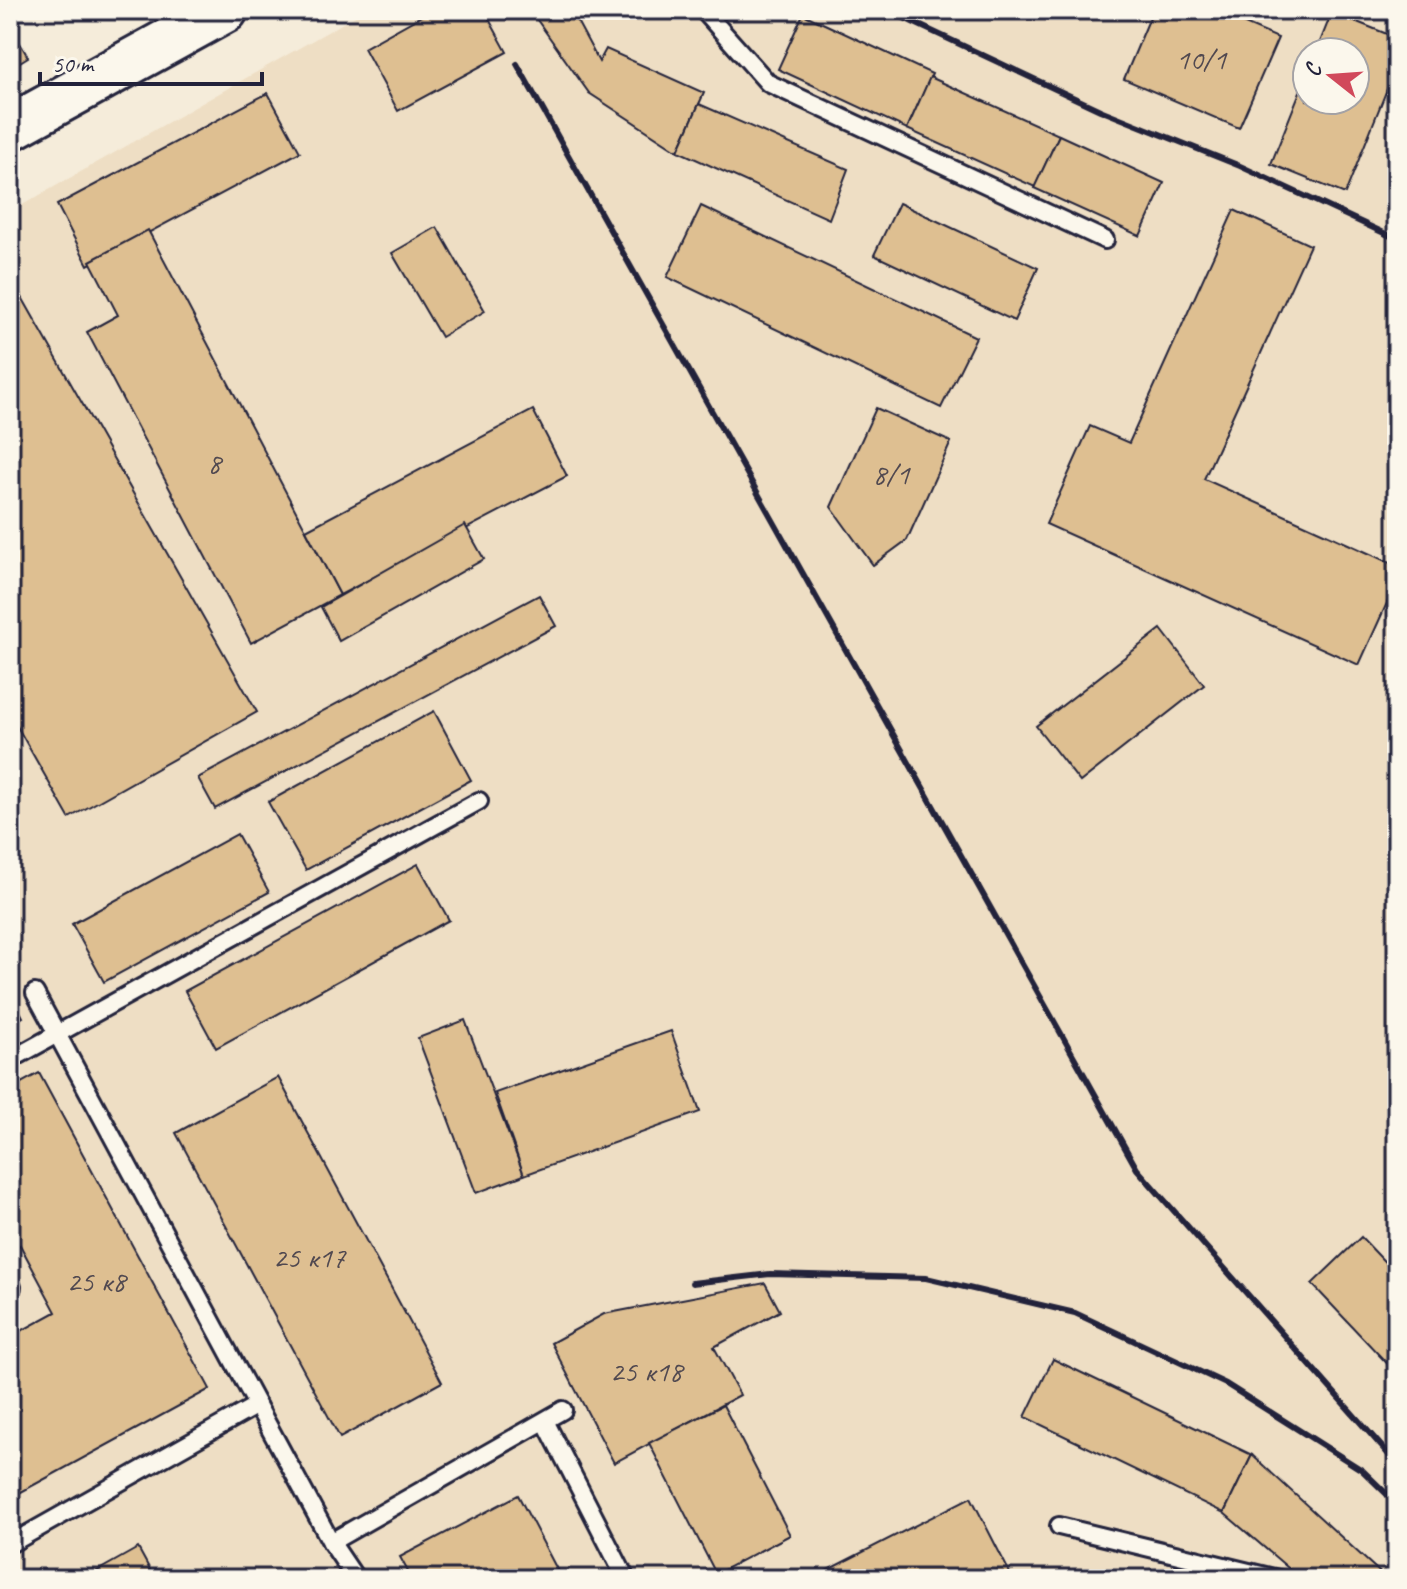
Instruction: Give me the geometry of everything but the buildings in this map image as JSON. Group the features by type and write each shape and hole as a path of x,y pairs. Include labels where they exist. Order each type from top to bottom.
{"main road":[{"path":"10,128 225,10"}],"lane":[{"path":"703,10 768,83 1105,240"},
{"path":"10,1060 479,801"},
{"path":"35,993 331,1542 356,1579"},
{"path":"10,1544 257,1405"},
{"path":"331,1542 563,1410"},
{"path":"545,1421 626,1579"},
{"path":"1059,1526 1278,1579"}],"shaded area":[{"path":"366,10 1397,10 1397,1579 10,1579 10,212"}],"railway":[{"path":"887,10 1100,110 1240,166 1397,239"},
{"path":"517,64 1137,1169 1397,1464"},
{"path":"692,1283 770,1274 926,1278 1075,1313 1226,1384 1362,1470 1397,1504"}]}
